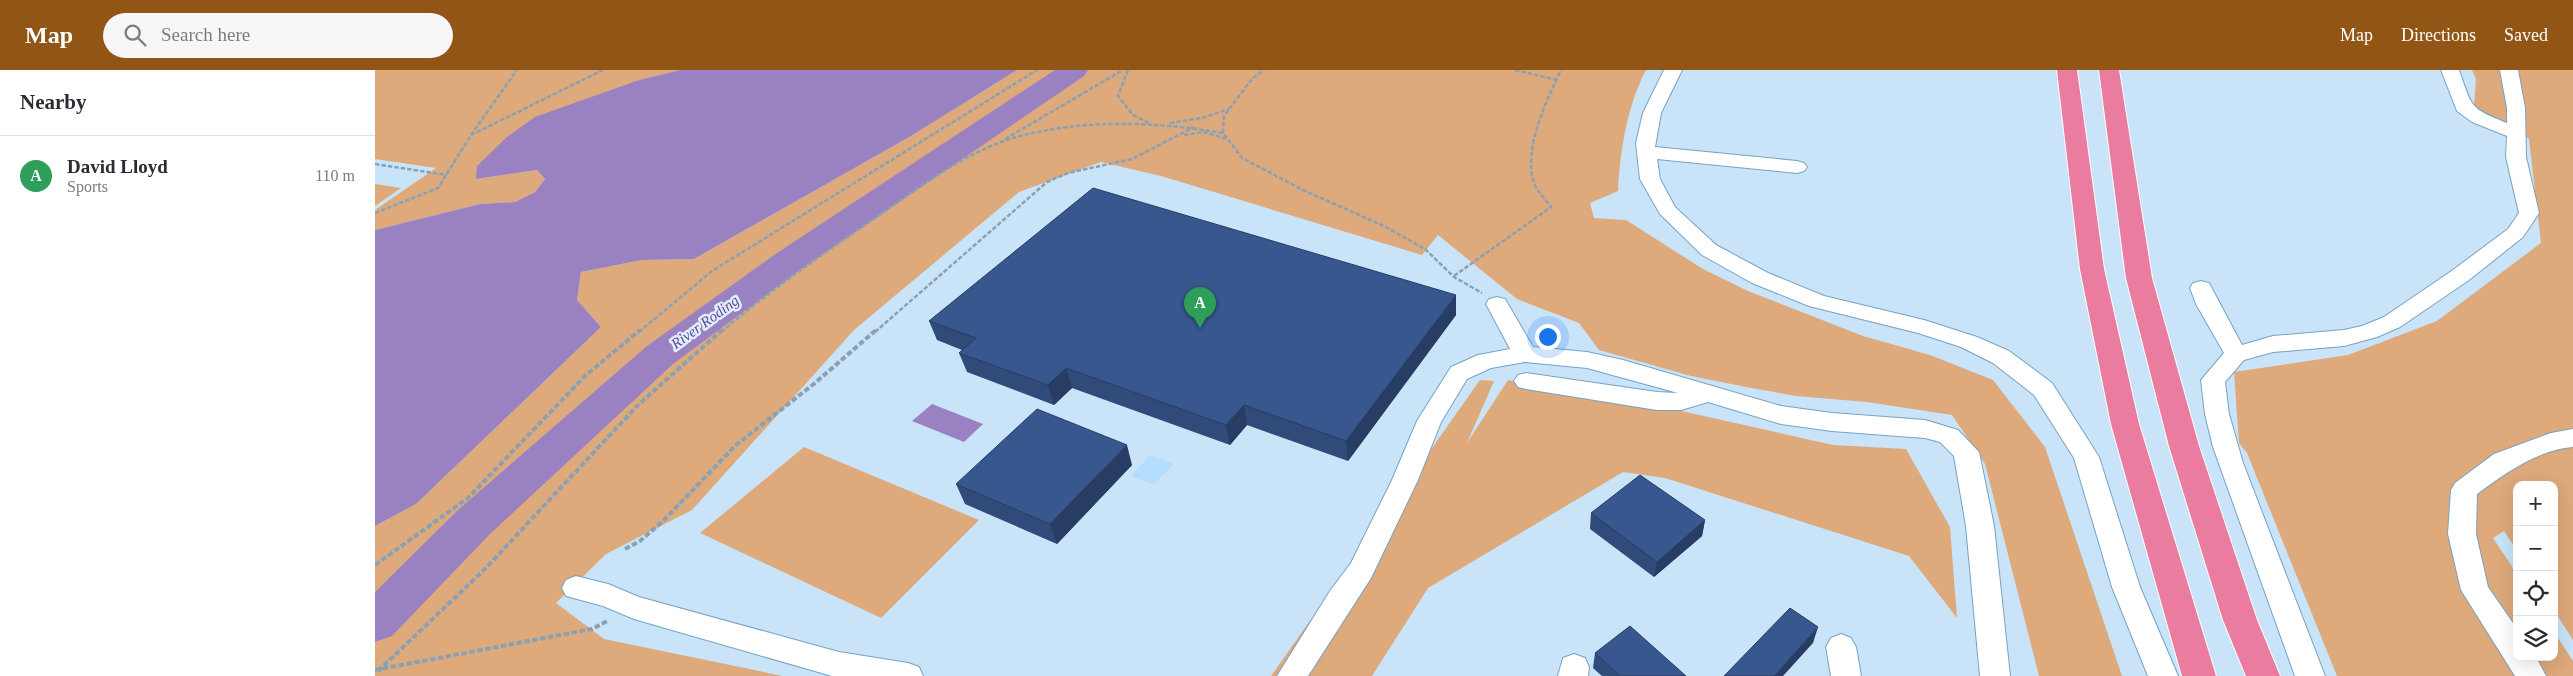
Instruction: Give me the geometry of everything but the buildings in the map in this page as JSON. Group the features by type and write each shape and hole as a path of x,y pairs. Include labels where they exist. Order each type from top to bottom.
{"highway":[{"path":"2067,70 2092,269 2125,424 2199,676"},
{"path":"2109,70 2139,278 2183,446 2241,620 2263,676"}],"street":[{"path":"1673,70 1652,113 1645,143 1650,179 1667,210 1709,250 1760,278 1817,301 1924,327 1969,342 2001,357 2043,389 2086,457 2126,587 2163,676"},
{"path":"2450,70 2463,107 2478,118 2515,133"},
{"path":"2310,676 2276,590 2227,453 2214,403 2213,380 2236,354 2273,344 2344,338 2369,332 2392,322 2516,233 2529,213 2516,157 2516,108 2509,70"},
{"path":"1646,152 1797,168"},
{"path":"2201,288 2207,304 2236,354"},
{"path":"1497,304 1525,354"},
{"path":"1292,676 1340,599 1361,570 1405,480 1429,421 1459,373 1486,361 1525,354 1587,360 1781,415 1832,422 1925,429 1949,436 1966,452 1980,526 1986,603 1995,676"},
{"path":"1526,380 1657,401 1679,402 1693,400 1704,393"},
{"path":"2513,648 2475,590 2462,534 2464,490 2503,461 2560,439 2573,438"},
{"path":"576,588 608,596 634,607 839,665 909,676"},
{"path":"1841,647 1846,676"},
{"path":"2521,661 2531,676"}],"path":[{"path":"375,213 438,188 448,176 471,135 517,70"},
{"path":"471,135 603,70"},
{"path":"375,565 468,498 585,376 712,271 1037,70"},
{"path":"376,671 497,557 572,473 655,388 716,333 792,274 880,214 953,167 1000,142 1123,70"},
{"path":"1128,70 1118,96 1133,115 1152,124"},
{"path":"1223,133 1224,116 1252,80 1264,70"},
{"path":"1515,70 1557,80"},
{"path":"1454,277 1551,207 1534,182 1532,155 1547,99 1561,70"},
{"path":"1164,124 1202,118 1230,109"},
{"path":"1000,142 1040,131 1152,124 1164,124 1223,133 1243,158 1305,191 1384,226 1425,249 1454,277 1497,304"},
{"path":"625,549 641,541 736,446 815,383 963,256 1034,191 1047,182 1068,173 1132,160 1160,143 1194,128"},
{"path":"1160,143 1204,132 1228,139"},
{"path":"375,164 448,176"},
{"path":"376,671 592,630 634,607"}],"shaded area":[{"path":"375,70 680,70 639,80 476,179 537,170 545,179 535,192 515,202 480,204 375,230 375,210 436,168 375,159"},
{"path":"680,70 1017,70 911,136 694,259 642,260 581,272 577,300 601,327 416,504 375,526 375,230 480,204 515,202 535,192 545,179 537,170 476,179 477,166 507,137 535,117 639,80"},
{"path":"1017,70 1646,70 1629,114 1618,191 1590,203 1594,218 1626,220 1703,269 1748,291 1863,336 1930,355 1993,380 2045,447 2122,676 2039,676 1985,464 1952,415 1867,402 1796,396 1746,387 1691,376 1599,350 1579,323 1517,299 1438,235 1422,255 1161,176 1101,162 1019,192 854,330 692,510 606,554 556,603 604,639 783,676 375,676 375,526 416,504 601,327 577,300 581,272 642,260 694,259 911,136"},
{"path":"2472,70 2573,70 2573,640 2558,616 2558,481 2513,481 2513,545 2504,531 2493,538 2513,568 2513,661 2558,661 2558,638 2573,661 2573,676 2337,676 2247,453 2239,443 2234,372 2348,355 2437,321 2541,243 2529,139 2474,106 2476,79"},
{"path":"375,184 401,188 375,206"},
{"path":"1480,380 1494,381 1467,443 1508,380 1677,410 1833,445 1906,449 1950,527 1957,618 1909,556 1665,478 1623,472 1428,588 1372,676 1271,676"},
{"path":"932,404 983,424 964,442 912,421"},
{"path":"804,447 979,520 881,618 700,533"},
{"path":"1150,455 1174,464 1154,485 1131,476"}],"waterway":[{"name":"River Roding","path":"375,622 474,522 660,355 789,261 1074,70"}],"place":[{"name":"David Lloyd","path":"1200,328"}]}
